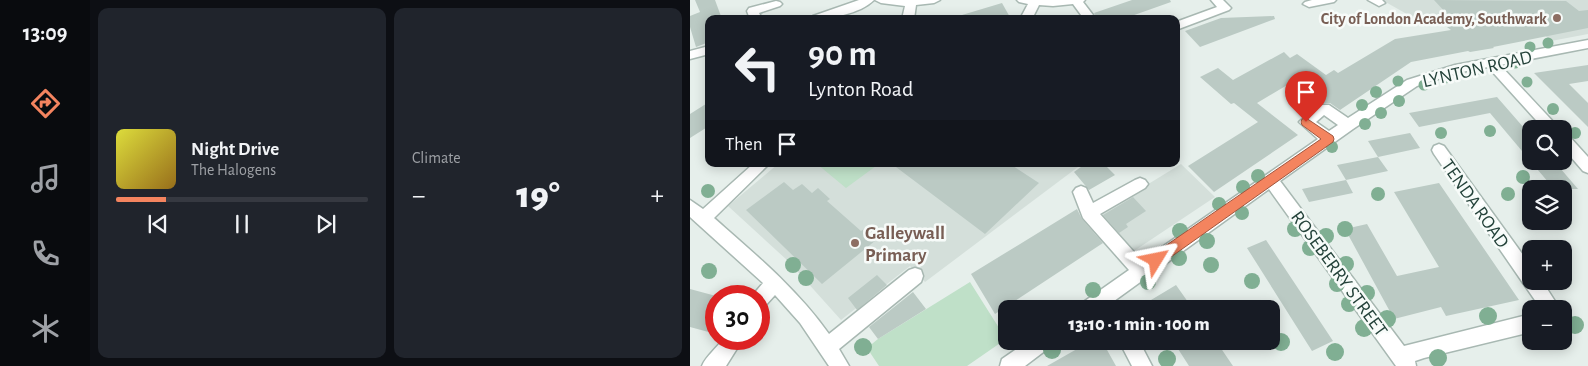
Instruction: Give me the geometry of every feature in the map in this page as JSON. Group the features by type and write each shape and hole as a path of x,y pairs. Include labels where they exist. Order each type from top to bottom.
{"street":[{"path":"834,15 846,4 868,0"},
{"path":"881,0 895,2 934,0"},
{"path":"1027,15 1029,1 1060,3 1077,0 1087,15"},
{"path":"1180,25 1225,8 1217,0"},
{"path":"1309,4 1330,0"},
{"path":"909,15 911,2"},
{"path":"754,15 753,11 776,4"},
{"name":"LYNTON ROAD","path":"1109,300 1140,271 1348,125 1412,83 1455,69 1588,44"},
{"path":"690,55 705,51"},
{"path":"1491,63 1545,120"},
{"path":"1329,139 1306,122 1324,108 1348,125"},
{"path":"1572,149 1588,167"},
{"name":"TENDA ROAD","path":"1439,150 1522,267"},
{"path":"758,167 696,212 775,283 806,317 840,366"},
{"name":"ROSEBERRY STREET","path":"1271,180 1404,362"},
{"path":"1090,213 1140,184"},
{"path":"1081,192 1090,213 1140,271"},
{"path":"828,347 915,276"},
{"path":"770,288 775,283"},
{"path":"1404,362 1522,326"},
{"path":"710,366 721,358 726,350"},
{"path":"1009,366 1031,350"},
{"path":"1133,350 1143,366"}],"shaded area":[{"name":"City of London Academy, Southwark","path":"1382,0 1588,0 1588,34 1551,41 1515,8 1414,26 1405,13"},
{"path":"1180,165 1215,197 1134,251 1101,213 1176,167 1180,167"},
{"name":"Galleywall Primary","path":"774,167 1078,167 925,282 910,266 841,320 788,261 728,206"}],"green space":[{"path":"821,167 875,167 846,188"},
{"path":"970,282 998,326 998,345 967,366 879,366 867,348 878,339"}],"building":[{"path":"695,0 715,0 721,15 705,15 705,44 696,47 690,27 690,16 700,12"},
{"path":"1132,0 1170,0 1171,2 1134,15 1095,15 1094,13"},
{"path":"1434,0 1566,1 1579,11 1588,10 1588,28 1494,48 1411,62 1340,110 1330,103 1324,103 1294,81 1257,103 1298,135 1214,192 1188,166 1258,122 1234,103 1231,104 1200,77 1218,68 1233,80 1284,52 1290,58 1297,54 1326,75 1334,70 1338,73 1395,39 1451,30 1447,27 1457,25"},
{"path":"1002,3 1009,15 962,15"},
{"path":"1274,16 1275,19 1200,47 1185,31 1221,18"},
{"path":"1588,65 1588,81 1569,84 1588,103 1588,127 1534,73"},
{"path":"1497,97 1522,126 1522,151 1490,113 1419,127 1409,113"},
{"path":"705,105 705,129 690,138 690,114"},
{"path":"1410,133 1420,148 1378,157 1368,141"},
{"path":"1378,157 1388,171 1346,180 1337,165"},
{"path":"896,167 1015,167 1039,183 985,234"},
{"path":"1081,167 1107,167 1115,175 1089,190 1074,172"},
{"path":"1538,170 1562,170 1570,180 1546,180"},
{"path":"1346,180 1353,193 1309,202 1302,189"},
{"path":"784,182 793,190 802,184 812,193 818,188 830,199 827,201 861,231 869,225 881,236 822,284 746,210"},
{"path":"1572,182 1578,189 1572,189"},
{"path":"1439,183 1519,300 1446,316 1441,307 1394,319 1345,229 1367,224 1397,276 1439,267 1394,192"},
{"path":"1133,197 1146,211 1126,224 1128,227 1119,233 1103,215"},
{"path":"1077,209 1082,219 1103,243 1016,300 998,300 998,312 995,314 971,274"},
{"path":"1266,240 1333,341 1312,351 1247,248"},
{"path":"877,275 887,285 857,310 848,298"},
{"path":"1176,285 1187,300 1151,300"},
{"path":"690,289 705,293 705,331 690,327"},
{"path":"913,292 926,309 878,339 869,327"},
{"path":"1075,350 1107,350 1116,366 1047,366"},
{"path":"1179,350 1222,350 1233,366 1189,366"}],"place":[{"name":"City of London Academy, Southwark","path":"1557,18"},
{"name":"Galleywall Primary","path":"855,243"}],"route":[{"path":"1156,260 1329,139 1306,122"}]}
